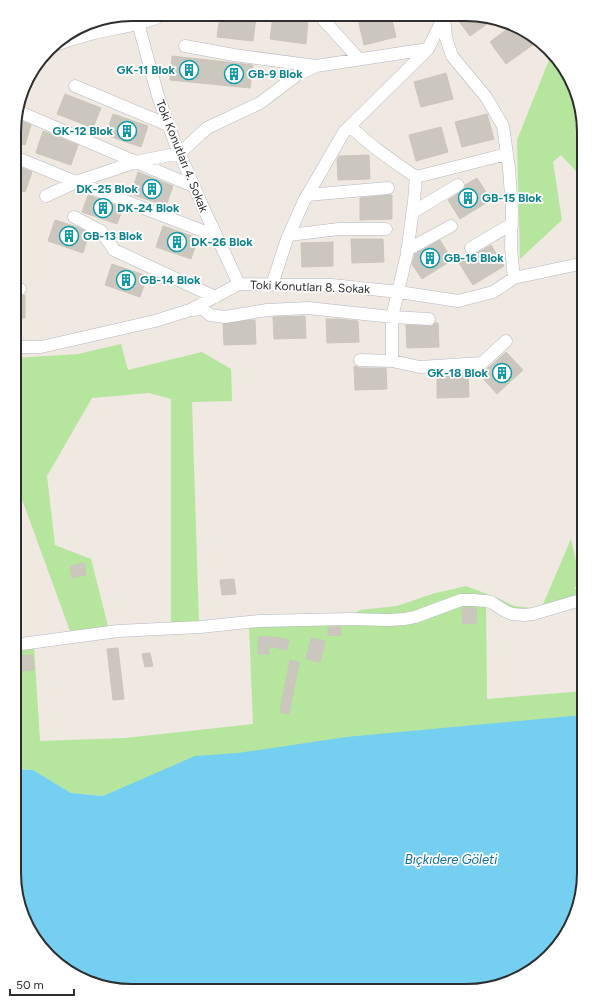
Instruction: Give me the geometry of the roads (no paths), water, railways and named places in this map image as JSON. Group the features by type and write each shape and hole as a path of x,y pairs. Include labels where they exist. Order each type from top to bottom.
{"street":[{"path":"71,40 145,21"},
{"path":"324,21 359,59"},
{"path":"272,285 289,235 307,195 344,132 428,49 442,21"},
{"path":"444,21 446,38 452,56 486,97 503,126 509,168 512,210 511,248 514,278"},
{"name":"Toki Konutları 4. Sokak","path":"138,23 158,96 168,124 216,236 240,284"},
{"path":"185,46 234,55 316,66 428,49"},
{"path":"46,196 76,182 136,162 180,153 207,128 260,103 297,75 316,66"},
{"path":"75,86 168,124"},
{"path":"23,114 194,186"},
{"path":"350,126 416,177"},
{"path":"416,177 507,154"},
{"path":"21,159 216,236"},
{"path":"392,361 392,317 399,292 407,250 413,212 416,177"},
{"path":"413,212 458,185"},
{"path":"307,195 388,188"},
{"path":"74,217 101,231 114,250 215,297"},
{"path":"471,248 512,224"},
{"path":"407,250 451,226"},
{"path":"289,235 339,229 386,229"},
{"name":"Toki Konutları 8. Sokak","path":"21,346 41,347 155,321 190,310 240,284 332,285 399,292 458,301 493,292 514,278 577,264"},
{"path":"190,310 203,309 210,315 225,317 266,310 308,308 392,317 429,319"},
{"path":"360,360 392,361 420,367 482,363 506,341"},
{"path":"21,644 137,630 200,627 259,621 404,619 415,617 461,600 491,602 512,614 524,616 577,601"}],"water":[{"name":"Bıçkıdere Göleti","path":"577,716 577,880 575,894 569,915 562,928 554,940 533,961 508,976 487,982 466,984 132,984 103,980 90,976 77,969 54,951 36,928 29,915 21,880 21,769 33,770 71,793 103,796 195,756 238,753 346,737"}],"place":[{"name":"GK-11 Blok","path":"189,70"},
{"name":"GB-9 Blok","path":"234,74"},
{"name":"GK-12 Blok","path":"127,131"},
{"name":"DK-25 Blok","path":"152,189"},
{"name":"GB-15 Blok","path":"468,198"},
{"name":"DK-24 Blok","path":"103,208"},
{"name":"GB-13 Blok","path":"69,236"},
{"name":"DK-26 Blok","path":"177,242"},
{"name":"GB-16 Blok","path":"430,258"},
{"name":"GB-14 Blok","path":"126,280"},
{"name":"GK-18 Blok","path":"502,373"}]}
